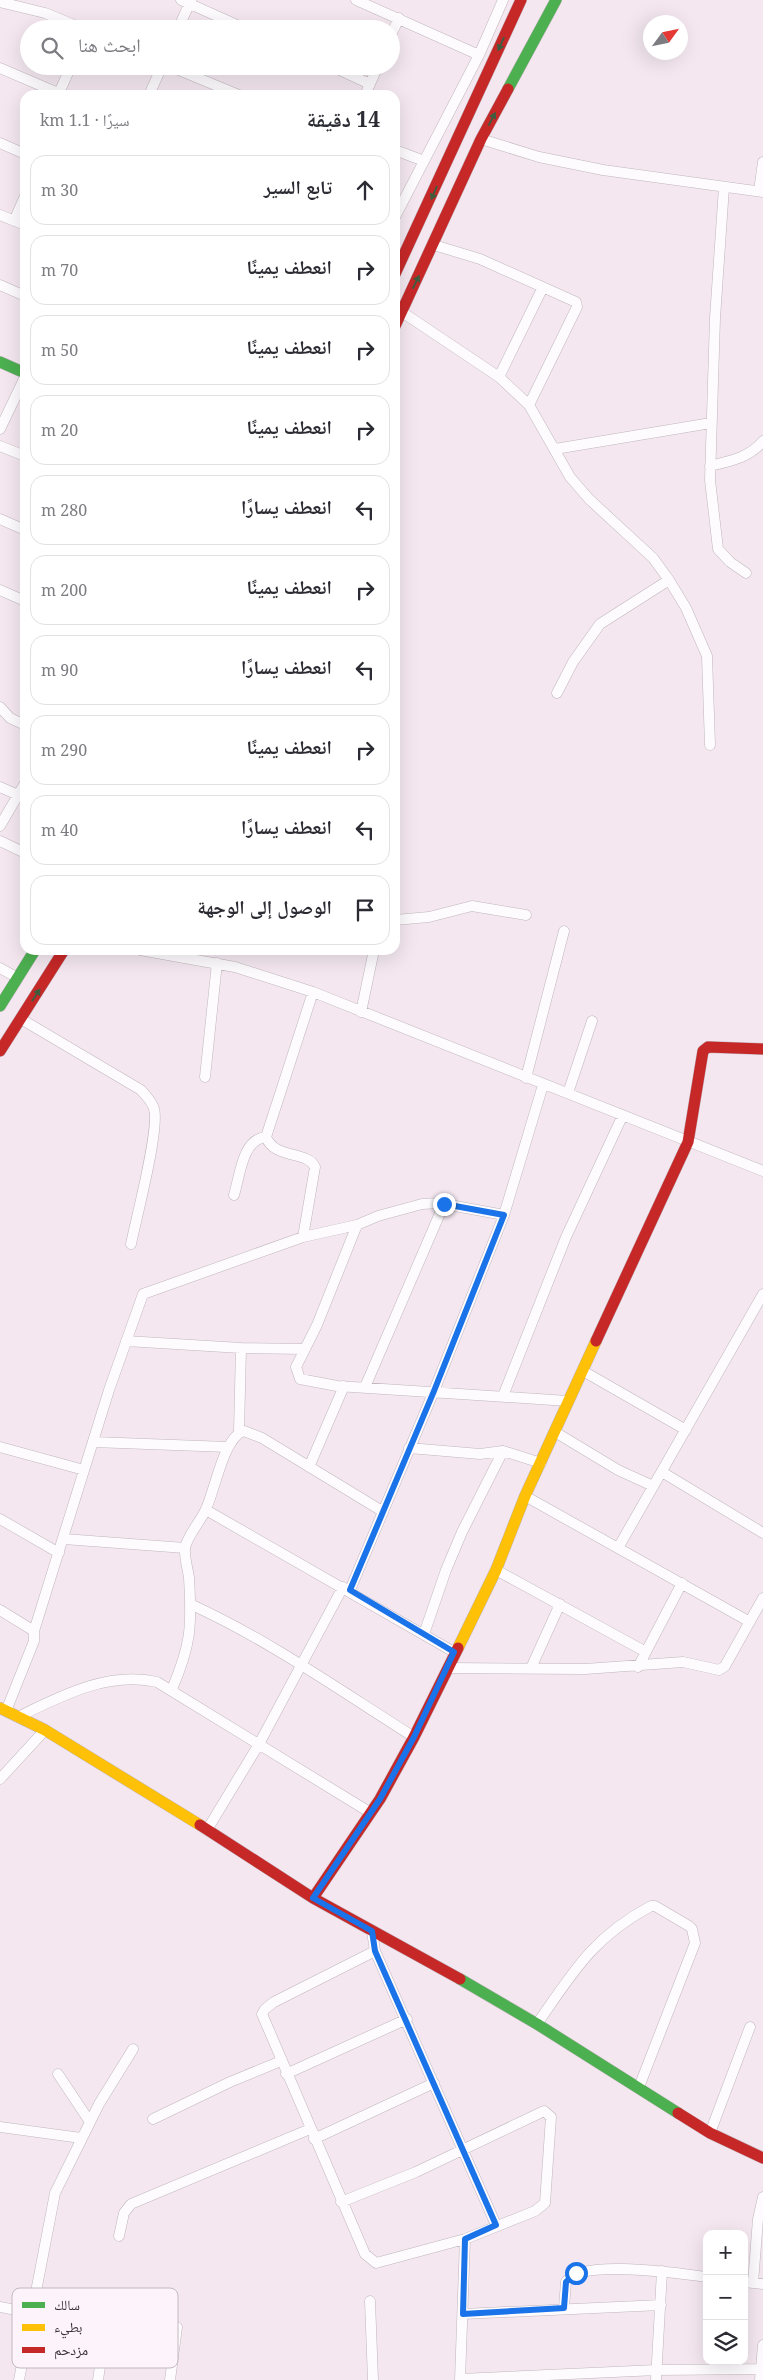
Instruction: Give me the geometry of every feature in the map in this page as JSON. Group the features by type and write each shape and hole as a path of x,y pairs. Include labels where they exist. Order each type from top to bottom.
{"street":[{"path":"356,0 479,55"},
{"path":"400,207 479,55 503,0"},
{"path":"400,316 482,139 556,0"},
{"path":"181,20 187,1 227,20"},
{"path":"400,263 522,1"},
{"path":"0,2 45,13 62,20"},
{"path":"0,68 52,90"},
{"path":"62,90 68,75"},
{"path":"151,90 158,75"},
{"path":"186,75 213,90"},
{"path":"350,75 370,84"},
{"path":"367,90 374,75"},
{"path":"482,139 539,157 571,163 761,191 763,162"},
{"path":"0,143 20,152"},
{"path":"400,152 424,160"},
{"path":"724,187 710,466 718,549 730,562 746,573"},
{"path":"14,221 20,207"},
{"path":"0,215 20,223"},
{"path":"434,245 480,259 573,300 577,307 528,405"},
{"path":"0,285 20,294"},
{"path":"499,377 544,287"},
{"path":"402,312 499,377 528,405 555,448 562,465 589,499 653,558 669,580 686,608 707,656 710,744"},
{"path":"0,362 20,371"},
{"path":"0,429 20,387"},
{"path":"555,448 711,423"},
{"path":"710,466 745,456 756,450 763,441"},
{"path":"0,446 20,454"},
{"path":"0,518 20,527"},
{"path":"557,693 574,662 600,624 669,580"},
{"path":"0,590 20,599"},
{"path":"0,707 10,718 20,723"},
{"path":"0,787 18,795"},
{"path":"0,826 20,792"},
{"path":"0,840 20,850"},
{"path":"400,920 429,917 472,906 526,915"},
{"path":"526,1078 564,930"},
{"path":"0,1006 32,955"},
{"path":"0,1051 61,955"},
{"path":"170,955 243,969 313,992 542,1085 568,1093 622,1117 763,1171"},
{"path":"361,1012 373,955"},
{"path":"205,1077 217,963"},
{"path":"0,968 18,978"},
{"path":"303,1237 316,1167 311,1161 279,1151 268,1142 266,1137 313,992"},
{"path":"21,1019 141,1090 152,1103 155,1111 153,1137 131,1244"},
{"path":"568,1093 592,1021"},
{"path":"313,1898 371,1812 414,1737 454,1652 496,1570 525,1496 688,1142 705,1048 763,1049"},
{"path":"207,1830 259,1744 300,1664 347,1589 434,1391 504,1215 542,1085"},
{"path":"503,1396 566,1237 622,1117"},
{"path":"234,1195 249,1146 258,1138 266,1137"},
{"path":"504,1215 444,1204 422,1204 378,1216 357,1225 303,1237 146,1291 140,1299 84,1470 34,1631 34,1642 3,1709 45,1730 313,1898 537,2024 710,2133 763,2158"},
{"path":"365,1387 444,1204"},
{"path":"357,1225 317,1325 296,1367 300,1378 344,1386 568,1402"},
{"path":"618,1548 763,1294"},
{"path":"126,1341 241,1348 305,1349"},
{"path":"172,1689 185,1659 190,1638 190,1604 185,1548 206,1510 228,1447 239,1432 241,1348"},
{"path":"583,1371 686,1430"},
{"path":"309,1467 344,1386"},
{"path":"239,1432 244,1431 262,1438 382,1511"},
{"path":"555,1432 618,1470 653,1486"},
{"path":"93,1442 228,1447"},
{"path":"0,1447 84,1470"},
{"path":"409,1448 480,1454 503,1451 540,1463"},
{"path":"424,1634 459,1539 503,1451"},
{"path":"662,1472 763,1533"},
{"path":"525,1496 750,1622"},
{"path":"206,1510 347,1589 454,1652"},
{"path":"0,1519 59,1553"},
{"path":"64,1539 185,1548"},
{"path":"496,1570 646,1652"},
{"path":"638,1667 682,1584"},
{"path":"448,1668 585,1669 638,1667 683,1662 716,1670 722,1669 763,1598"},
{"path":"190,1604 224,1619 300,1664 414,1737"},
{"path":"531,1668 560,1604"},
{"path":"0,1610 34,1631"},
{"path":"18,1718 84,1688 118,1680 142,1679 157,1682 172,1689 371,1812"},
{"path":"0,1779 45,1730"},
{"path":"537,2024 582,1959 627,1919 651,1906 655,1906 689,1926 692,1929 695,1943 639,2087"},
{"path":"372,1931 375,1951 407,2018 496,2225"},
{"path":"342,2202 416,2172 544,2111 550,2114 551,2138 545,2203 535,2211 465,2239 376,2263 365,2254 342,2202 312,2134 262,2017 265,2009 375,1951"},
{"path":"286,2074 407,2018"},
{"path":"710,2133 750,2026"},
{"path":"36,2288 51,2205 64,2171 133,2049"},
{"path":"153,2119 230,2082 281,2062"},
{"path":"58,2074 90,2122"},
{"path":"119,2236 124,2213 130,2204 312,2134 434,2083"},
{"path":"0,2127 81,2138"},
{"path":"753,2283 758,2219 763,2196"},
{"path":"465,2239 460,2379 656,2375 762,2369"},
{"path":"564,2308 566,2282 576,2273 610,2270 662,2271 703,2276"},
{"path":"656,2375 662,2271"},
{"path":"370,2301 373,2380"},
{"path":"463,2314 660,2305"},
{"path":"760,2380 763,2344"}],"traffic: fast":[{"path":"508,89 556,0"},
{"path":"0,362 20,371"},
{"path":"0,1006 32,955"},
{"path":"460,1979 537,2024 678,2113"}],"traffic: slow":[{"path":"458,1648 496,1570 525,1496 596,1341"},
{"path":"0,1708 45,1730 200,1825"}],"traffic: jam":[{"path":"400,263 521,0"},
{"path":"400,315 481,139 508,89"},
{"path":"0,1051 61,955"},
{"path":"596,1341 688,1142 703,1051 708,1047 763,1049"},
{"path":"313,1898 380,1799 414,1737 458,1648"},
{"path":"200,1825 313,1898 460,1979"},
{"path":"678,2113 710,2133 763,2158"}],"route":[{"path":"444,1204 504,1215 434,1391 350,1590 454,1652 414,1737 380,1799 313,1898 372,1931 375,1951 407,2018 496,2225 465,2239 463,2314 564,2308 566,2282 571,2275 576,2273"}]}
